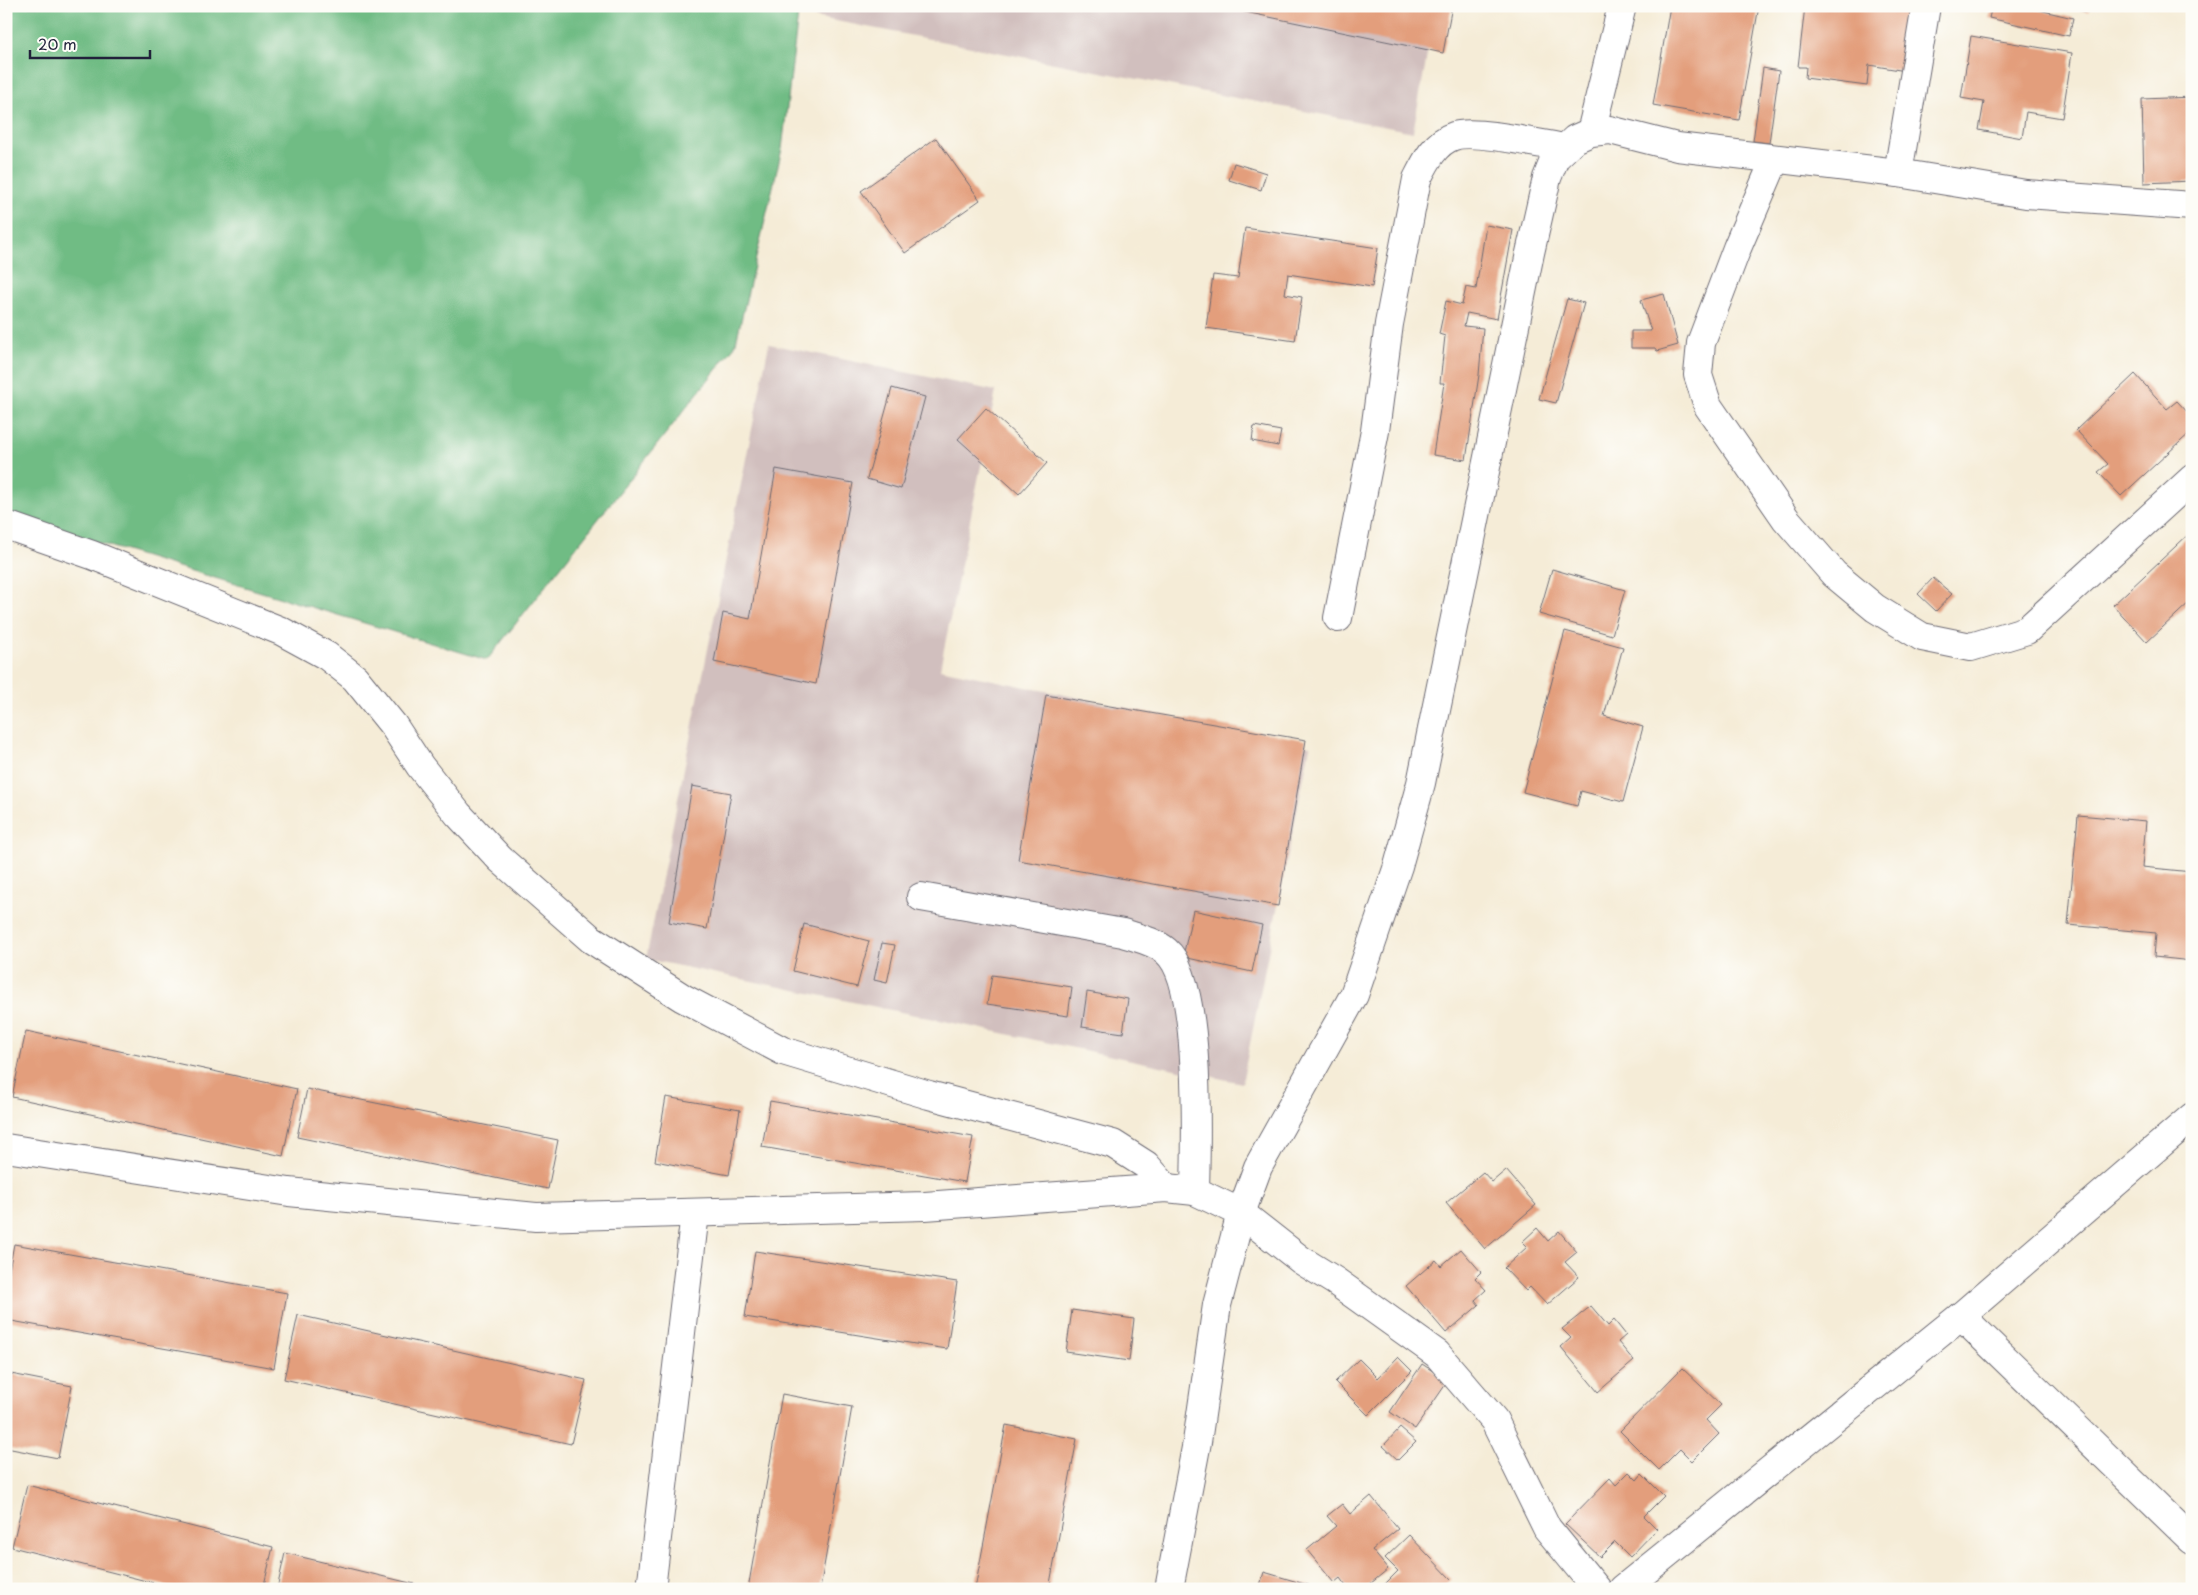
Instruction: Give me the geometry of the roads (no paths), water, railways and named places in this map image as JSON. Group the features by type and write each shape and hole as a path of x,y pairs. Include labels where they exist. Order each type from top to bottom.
{"street":[{"path":"1591,132 1622,6"},
{"path":"1898,173 1926,6"},
{"path":"1169,1589 1197,1442 1217,1305 1241,1213 1258,1168 1354,995 1398,866 1423,774 1547,178 1555,158 1575,140 1591,132 1610,130 1677,146 1898,173 2026,194 2192,206"},
{"path":"1338,618 1375,431 1389,324 1417,179 1428,158 1440,144 1453,136 1469,134 1564,148"},
{"path":"1775,159 1736,248 1701,343 1698,375 1708,406 1786,519 1834,574 1875,608 1922,637 1971,647 2027,630 2192,479"},
{"path":"6,525 92,554 282,631 327,656 355,678 393,724 420,766 458,814 500,859 591,939 683,998 783,1051 929,1095 1114,1144 1146,1165 1166,1188"},
{"path":"921,897 1124,933 1151,942 1167,951 1178,970 1186,993 1196,1082 1195,1191"},
{"path":"1623,1589 1961,1316 2192,1117"},
{"path":"6,1148 289,1192 536,1217 925,1206 1166,1188 1195,1191 1241,1213 1301,1260 1336,1281 1437,1354 1494,1420 1547,1528 1597,1589"},
{"path":"651,1589 695,1213"},
{"path":"1961,1316 2192,1540"}]}
